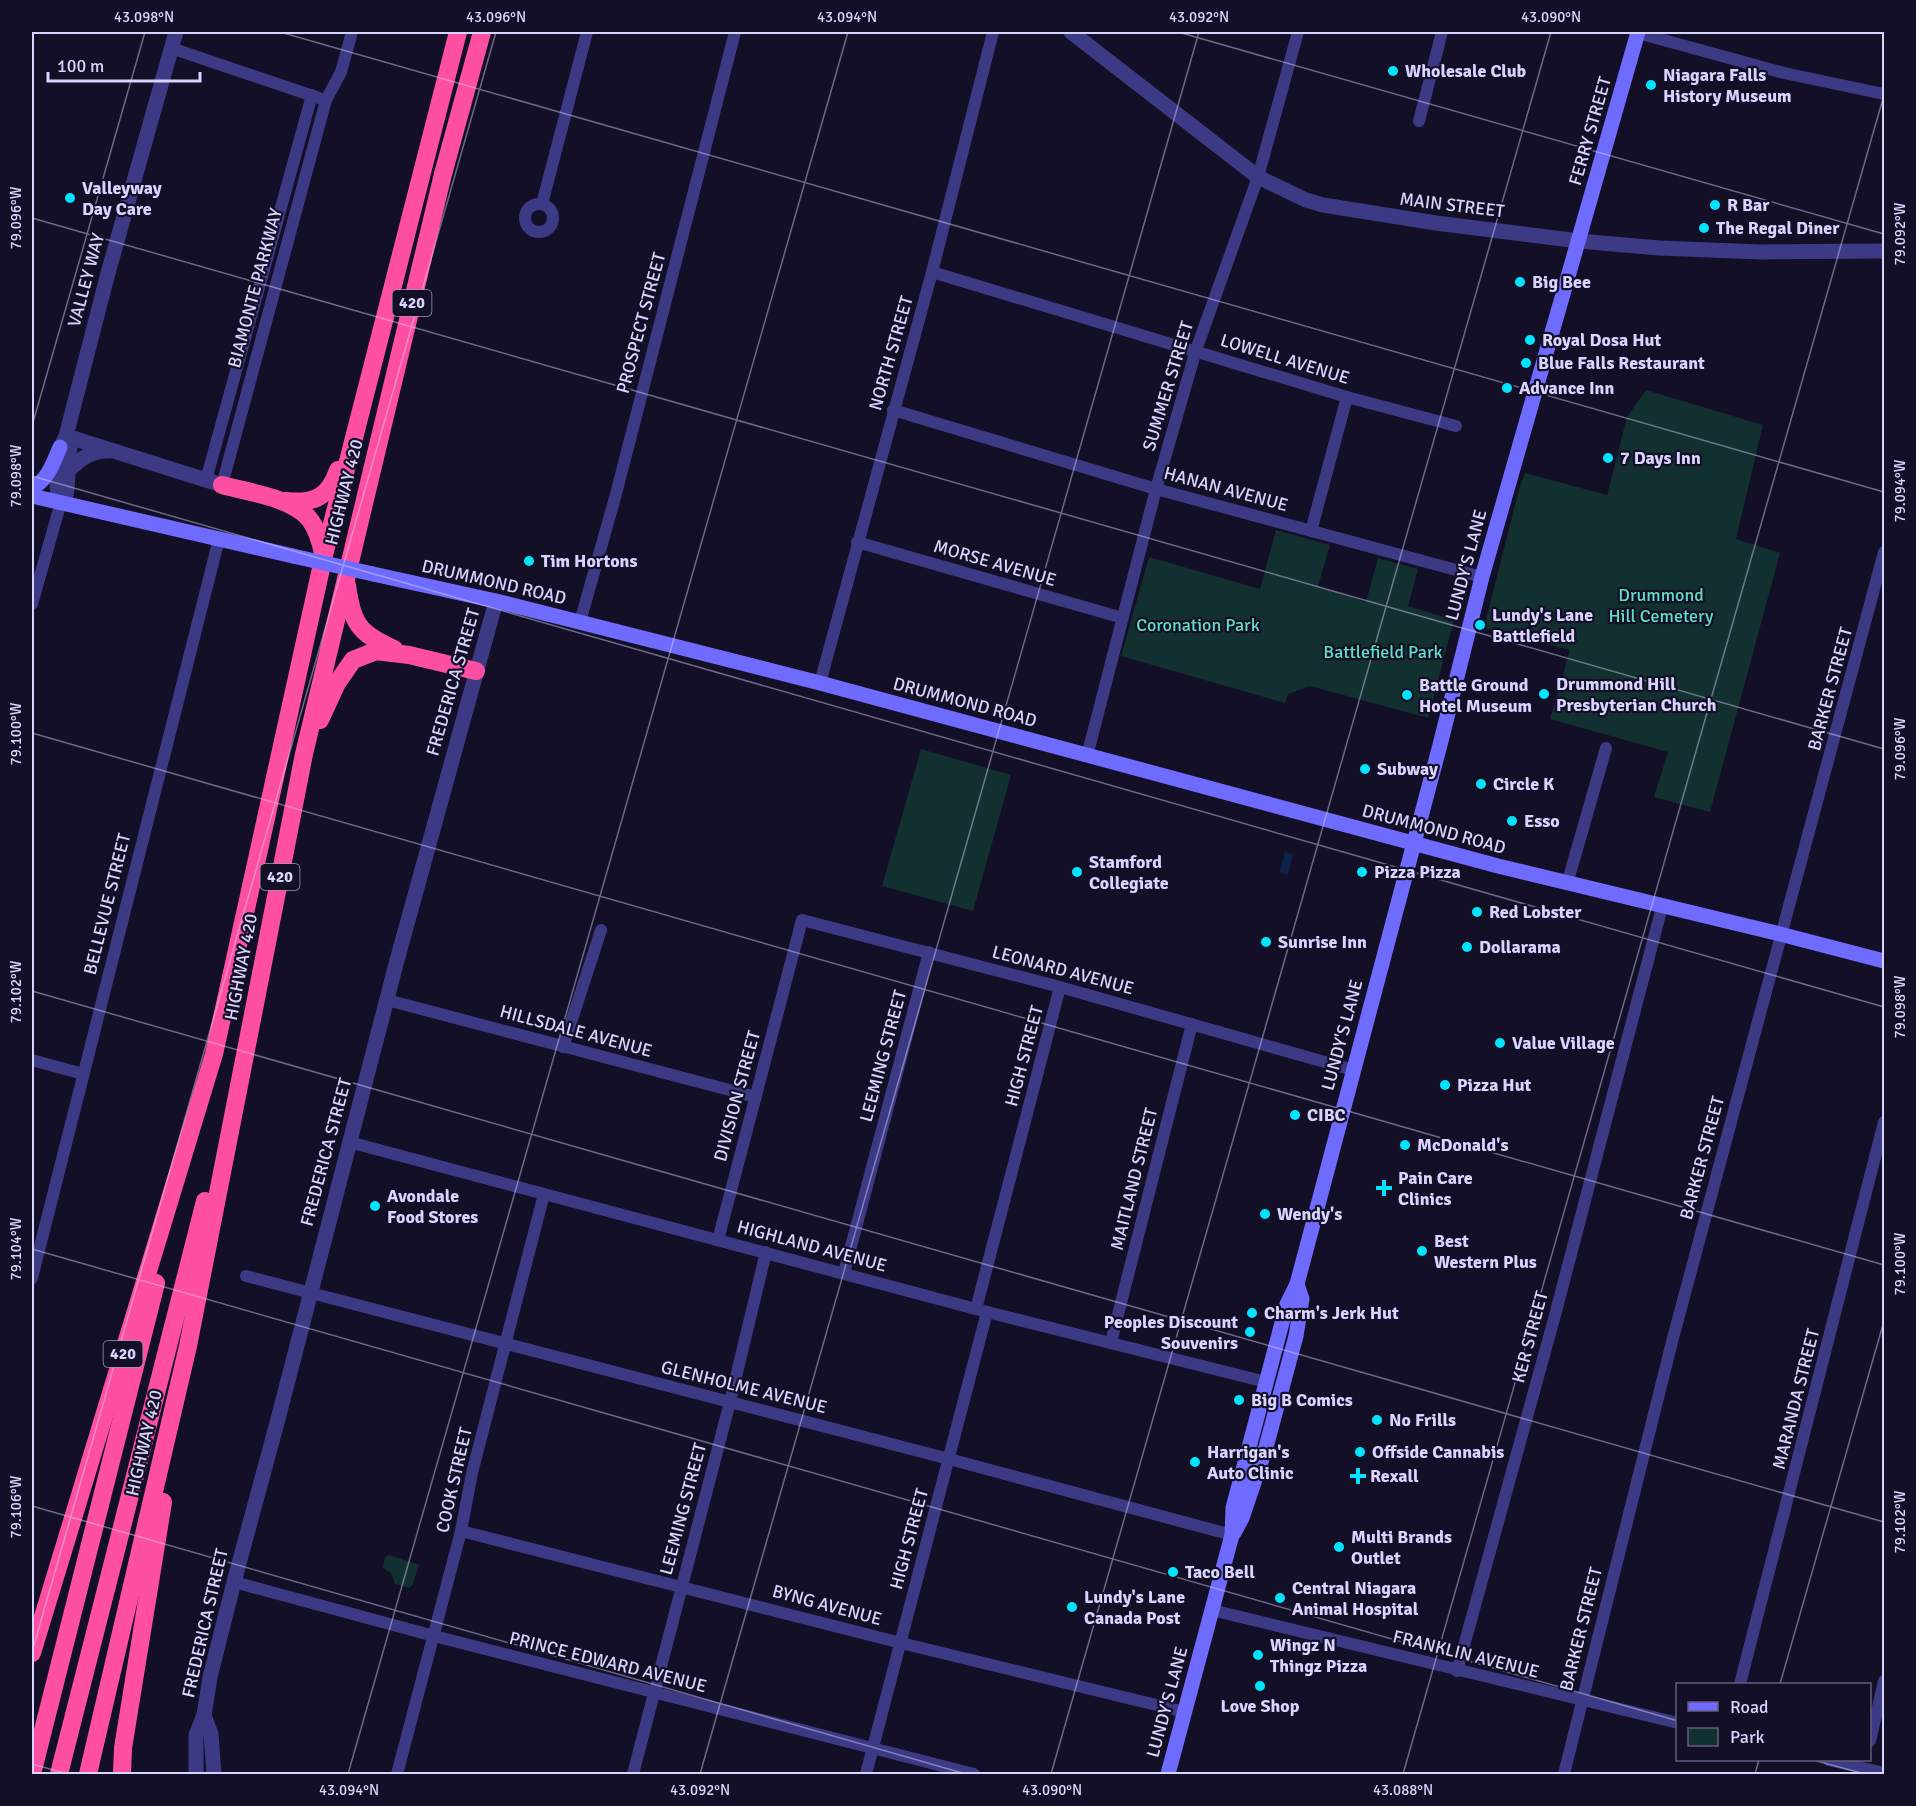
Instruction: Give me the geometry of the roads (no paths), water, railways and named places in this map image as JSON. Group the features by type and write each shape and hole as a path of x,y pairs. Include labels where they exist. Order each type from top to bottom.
{"highway":[{"name":"HIGHWAY 420","path":"32,1653 214,1054 324,555 458,32"},
{"name":"HIGHWAY 420","path":"88,1774 188,1346 304,754 443,174 482,32"},
{"path":"214,482 276,500 300,503 310,501 329,489 354,435"},
{"path":"276,500 303,513 320,538 324,555"},
{"path":"346,575 350,607 360,629 377,641 410,655"},
{"path":"304,754 337,683 353,660 376,651 410,655 476,671"},
{"path":"59,1774 256,999"},
{"path":"32,1774 214,1054"},
{"path":"122,1774 123,1748 188,1346"}],"main road":[{"name":"FERRY STREET","path":"1579,241 1638,32"},
{"name":"LUNDY'S LANE","path":"1168,1774 1232,1535 1233,1508 1266,1382 1287,1304 1297,1284 1482,577 1579,241"},
{"path":"32,488 46,477 63,442"},
{"name":"DRUMMOND ROAD","path":"32,496 496,601 820,683 1567,884 1884,961"},
{"name":"LUNDY'S LANE","path":"1232,1535 1242,1518 1263,1456 1296,1336 1302,1299 1297,1284"}],"street":[{"name":"VALLEY WAY","path":"61,502 57,494 63,442 176,32"},
{"name":"BIAMONTE PARKWAY","path":"214,482 326,100 341,72 352,32"},
{"path":"542,204 587,32"},
{"name":"PROSPECT STREET","path":"579,622 615,494 735,32"},
{"name":"NORTH STREET","path":"820,683 932,272 993,32"},
{"name":"MAIN STREET","path":"1071,32 1258,177 1306,200 1334,208 1579,241 1659,248 1741,251 1884,251"},
{"name":"SUMMER STREET","path":"1087,756 1156,489 1196,350 1258,177 1298,32"},
{"path":"1419,121 1442,32"},
{"path":"1638,32 1779,72 1884,94"},
{"path":"171,48 326,100"},
{"name":"BIAMONTE PARKWAY","path":"214,482 312,95"},
{"name":"LOWELL AVENUE","path":"932,272 1347,397 1456,426"},
{"path":"1311,531 1347,397"},
{"name":"HANAN AVENUE","path":"893,410 1156,489 1482,577"},
{"name":"VALLEY WAY","path":"32,604 61,502 66,495 70,444 63,442"},
{"path":"63,442 120,452 214,482"},
{"path":"68,471 80,460 94,452 106,450 120,452"},
{"name":"BELLEVUE STREET","path":"32,1278 219,538"},
{"name":"MORSE AVENUE","path":"857,542 1123,618"},
{"name":"BARKER STREET","path":"1564,1774 1673,1338 1780,934 1852,680 1884,552"},
{"name":"FREDERICA STREET","path":"196,1774 196,1735 204,1715 210,1677 234,1582 349,1142 496,601"},
{"path":"1567,884 1606,748"},
{"name":"KER STREET","path":"1457,1671 1554,1318 1662,906"},
{"name":"LEONARD AVENUE","path":"790,960 802,920 1060,987 1353,1070"},
{"path":"563,1047 601,930"},
{"name":"LEEMING STREET","path":"844,1273 929,952"},
{"name":"DIVISION STREET","path":"718,1240 790,960"},
{"name":"HIGH STREET","path":"866,1774 949,1459 981,1310 1060,987"},
{"name":"HILLSDALE AVENUE","path":"387,1000 756,1097"},
{"name":"MAITLAND STREET","path":"1111,1342 1192,1024"},
{"path":"32,1060 83,1074"},
{"name":"MARANDA STREET","path":"1740,1683 1884,1122"},
{"name":"HIGHLAND AVENUE","path":"349,1142 981,1310 1266,1382"},
{"name":"COOK STREET","path":"398,1774 544,1194"},
{"name":"LEEMING STREET","path":"633,1774 730,1402 766,1252"},
{"name":"GLENHOLME AVENUE","path":"246,1276 1232,1535"},
{"name":"BYNG AVENUE","path":"461,1531 681,1585 901,1643 1185,1712"},
{"name":"PRINCE EDWARD AVENUE","path":"234,1582 434,1636 974,1774"},
{"name":"FRANKLIN AVENUE","path":"1212,1610 1676,1723"},
{"path":"1871,1733 1884,1681"},
{"name":"FREDERICA STREET","path":"204,1715 211,1734 214,1774"},
{"path":"1834,1761 1884,1773"}],"water":[{"path":"1285,852 1293,854 1288,875 1279,872"}],"place":[{"name":"Wholesale Club","path":"1393,71"},
{"name":"Niagara Falls History Museum","path":"1651,85"},
{"name":"Valleyway Day Care","path":"70,198"},
{"name":"R Bar","path":"1715,205"},
{"name":"The Regal Diner","path":"1704,228"},
{"name":"Big Bee","path":"1520,282"},
{"name":"Royal Dosa Hut","path":"1530,340"},
{"name":"Blue Falls Restaurant","path":"1526,363"},
{"name":"Advance Inn","path":"1507,388"},
{"name":"7 Days Inn","path":"1608,458"},
{"name":"Tim Hortons","path":"529,561"},
{"name":"Lundy's Lane Battlefield","path":"1480,625"},
{"name":"Drummond Hill Presbyterian Church","path":"1544,694"},
{"name":"Battle Ground Hotel Museum","path":"1407,695"},
{"name":"Subway","path":"1365,769"},
{"name":"Circle K","path":"1481,784"},
{"name":"Esso","path":"1512,821"},
{"name":"Stamford Collegiate","path":"1077,872"},
{"name":"Pizza Pizza","path":"1362,872"},
{"name":"Red Lobster","path":"1477,912"},
{"name":"Sunrise Inn","path":"1266,942"},
{"name":"Dollarama","path":"1467,947"},
{"name":"Value Village","path":"1500,1043"},
{"name":"Pizza Hut","path":"1445,1085"},
{"name":"CIBC","path":"1295,1115"},
{"name":"McDonald's","path":"1405,1145"},
{"name":"Pain Care Clinics","path":"1384,1188"},
{"name":"Avondale Food Stores","path":"375,1206"},
{"name":"Wendy's","path":"1265,1214"},
{"name":"Best Western Plus","path":"1422,1251"},
{"name":"Charm's Jerk Hut","path":"1252,1313"},
{"name":"Peoples Discount Souvenirs","path":"1250,1332"},
{"name":"Big B Comics","path":"1239,1400"},
{"name":"No Frills","path":"1377,1420"},
{"name":"Offside Cannabis","path":"1360,1452"},
{"name":"Harrigan's Auto Clinic","path":"1195,1462"},
{"name":"Rexall","path":"1358,1476"},
{"name":"Multi Brands Outlet","path":"1339,1547"},
{"name":"Taco Bell","path":"1173,1572"},
{"name":"Central Niagara Animal Hospital","path":"1280,1598"},
{"name":"Lundy's Lane Canada Post","path":"1072,1607"},
{"name":"Wingz N Thingz Pizza","path":"1258,1655"},
{"name":"Love Shop","path":"1260,1686"}],"park label":[{"name":"Drummond Hill Cemetery","path":"1661,605"},
{"name":"Coronation Park","path":"1198,625"},
{"name":"Battlefield Park","path":"1383,652"}]}
